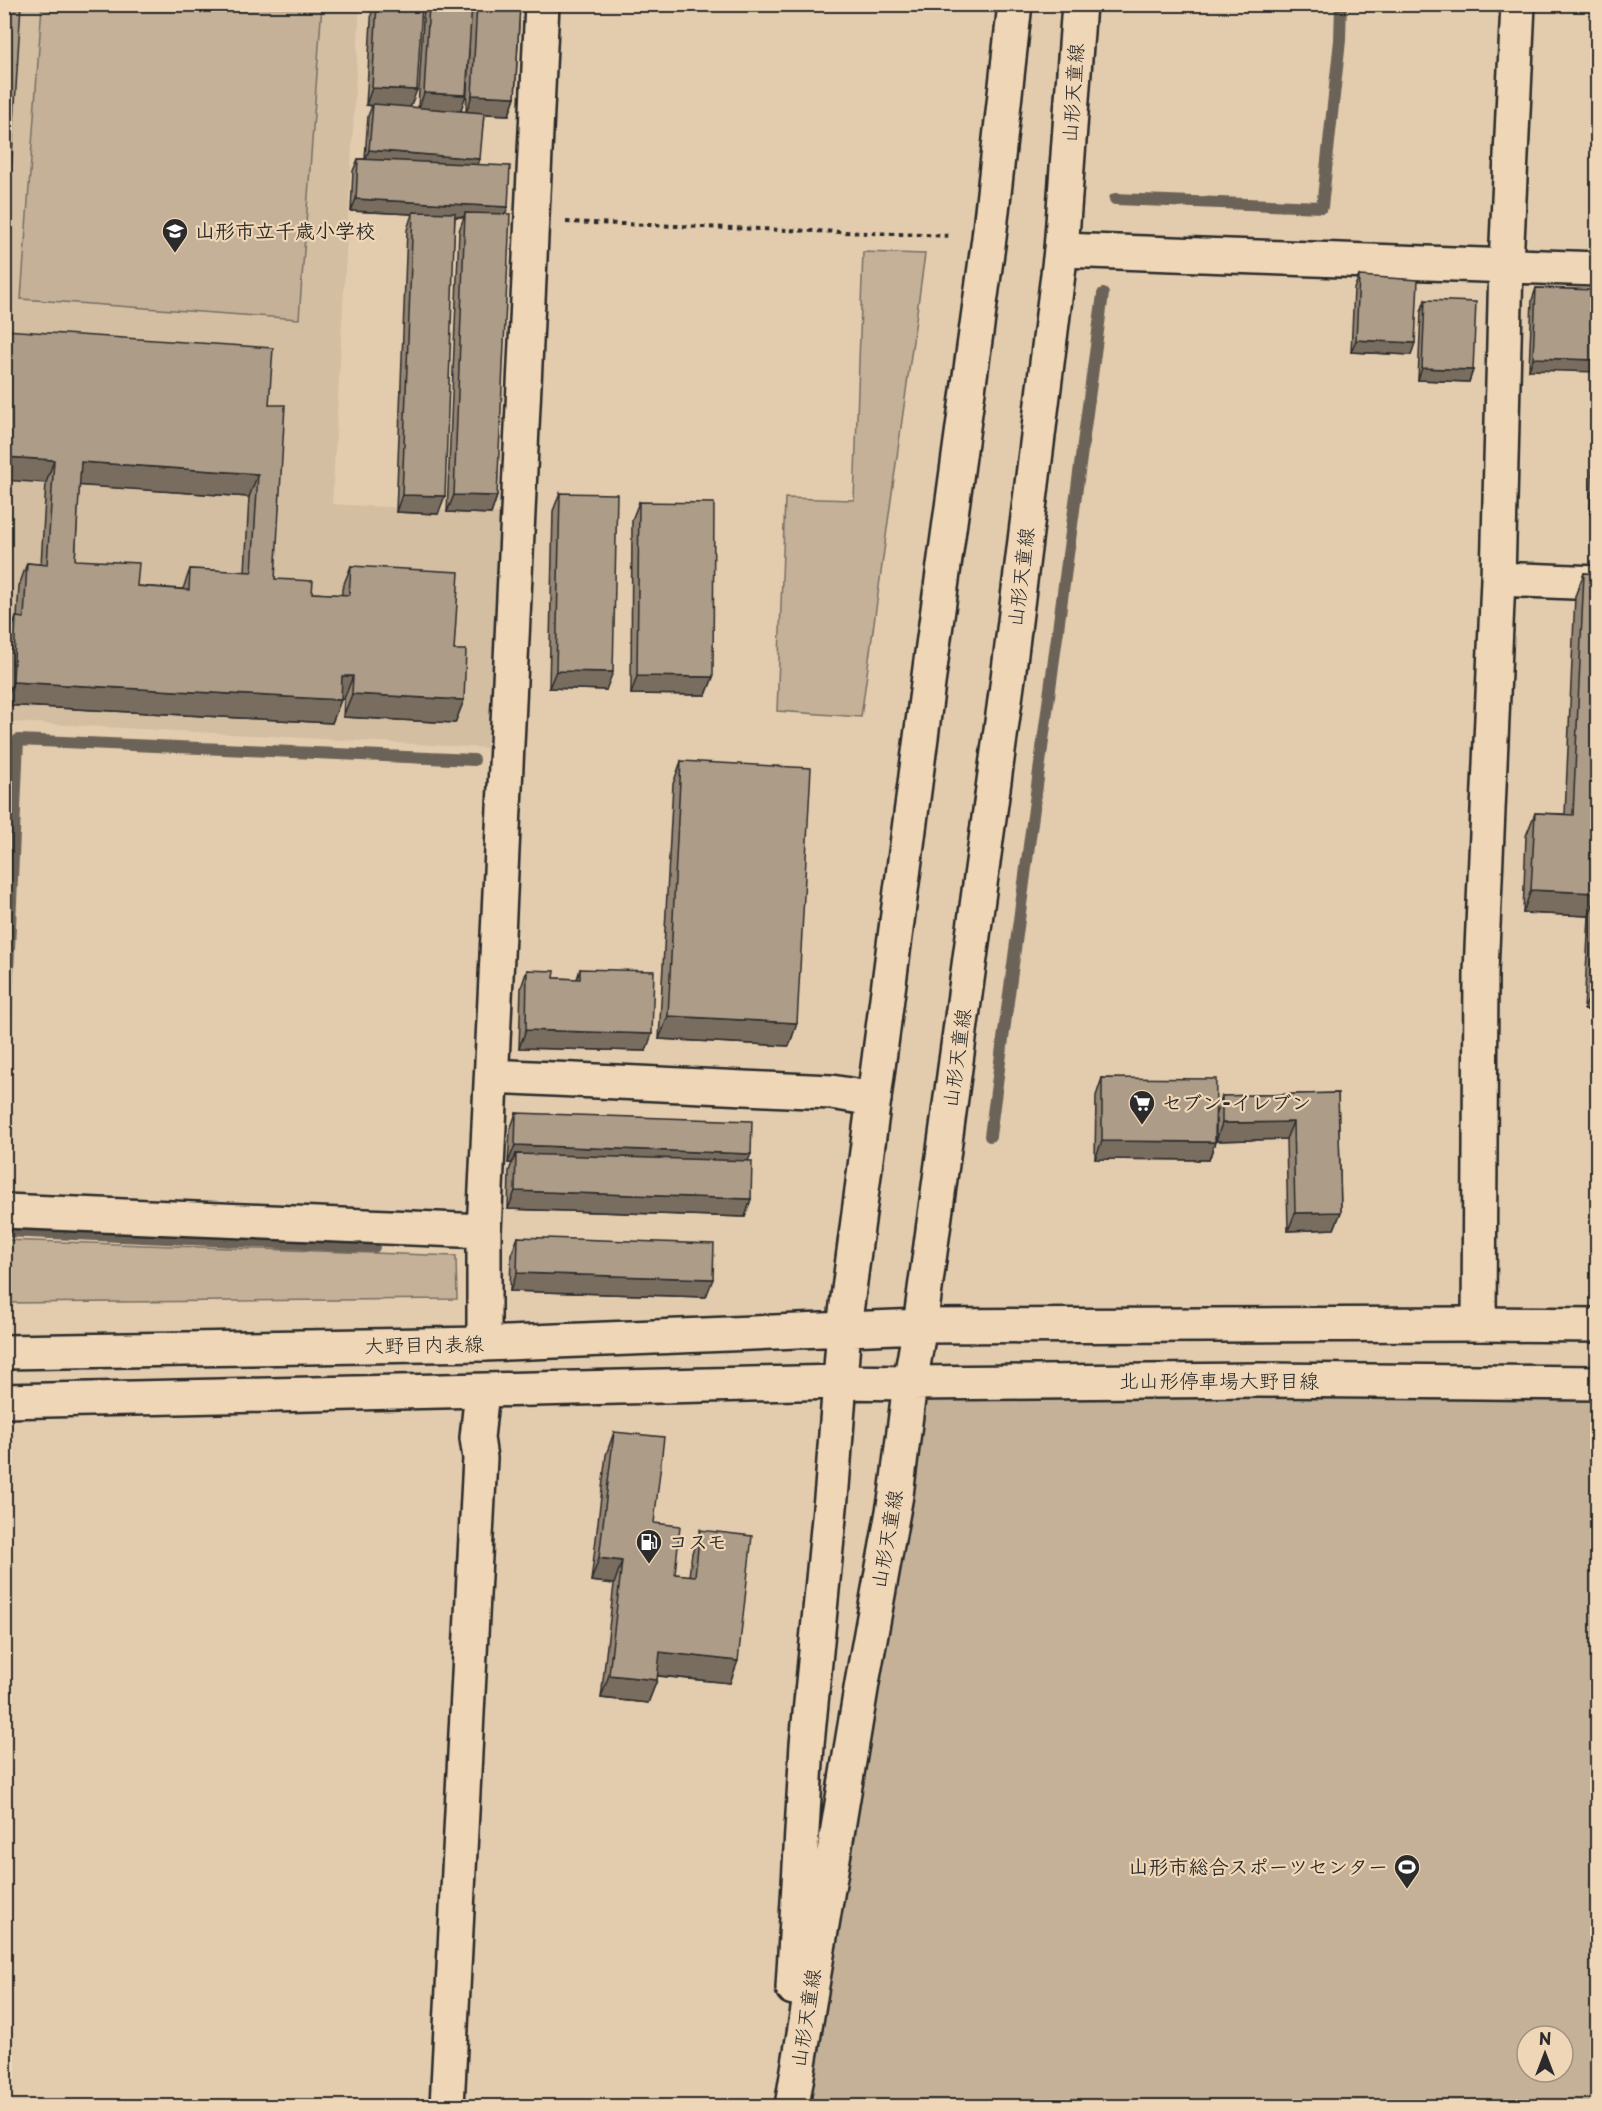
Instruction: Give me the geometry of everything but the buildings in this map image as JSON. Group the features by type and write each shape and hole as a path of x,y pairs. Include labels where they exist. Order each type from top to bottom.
{"main road":[{"path":"484,1344 484,1231 542,4"},
{"name":"山形天童線","path":"786,2106 807,1744 844,1328 989,238 1015,4"},
{"name":"山形天童線","path":"792,2106 862,1683 896,1495 1007,690 1061,250 1079,4"},
{"path":"1479,1324 1481,972 1498,579 1506,264 1518,4"},
{"path":"1061,250 1598,269"},
{"path":"1498,579 1598,583"},
{"path":"492,1076 831,1092 874,1099"},
{"path":"4,1211 484,1231"},
{"path":"844,1328 1598,1325"},
{"name":"大野目内表線","path":"4,1352 484,1344 844,1328"},
{"name":"北山形停車場大野目線","path":"840,1382 1260,1380 1598,1383"},
{"path":"4,1401 840,1382"},
{"path":"447,2106 480,1458 477,1438 482,1391"}],"path":[{"path":"533,220 989,238"}],"shaded area":[{"name":"山形市立千歳小学校","path":"4,5 360,5 332,504 500,513 487,748 12,722 10,747 5,746"},
{"path":"42,5 322,5 299,319 21,299"},
{"path":"863,252 925,254 861,717 777,711 785,498 854,500"},
{"path":"5,1240 456,1256 457,1299 5,1303"},
{"name":"山形市総合スポーツセンター","path":"910,1383 1597,1383 1597,2106 792,2106"}],"waterway":[{"path":"1115,199 1322,207 1340,40 1341,4"},
{"path":"990,1136 1103,294"},
{"path":"4,1065 18,740 474,760"},
{"path":"4,1231 374,1247"}],"place":[{"name":"山形市立千歳小学校","path":"175,254"},
{"name":"セブン-イレブン","path":"1142,1126"},
{"name":"コスモ","path":"649,1565"},
{"name":"山形市総合スポーツセンター","path":"1407,1890"}]}
